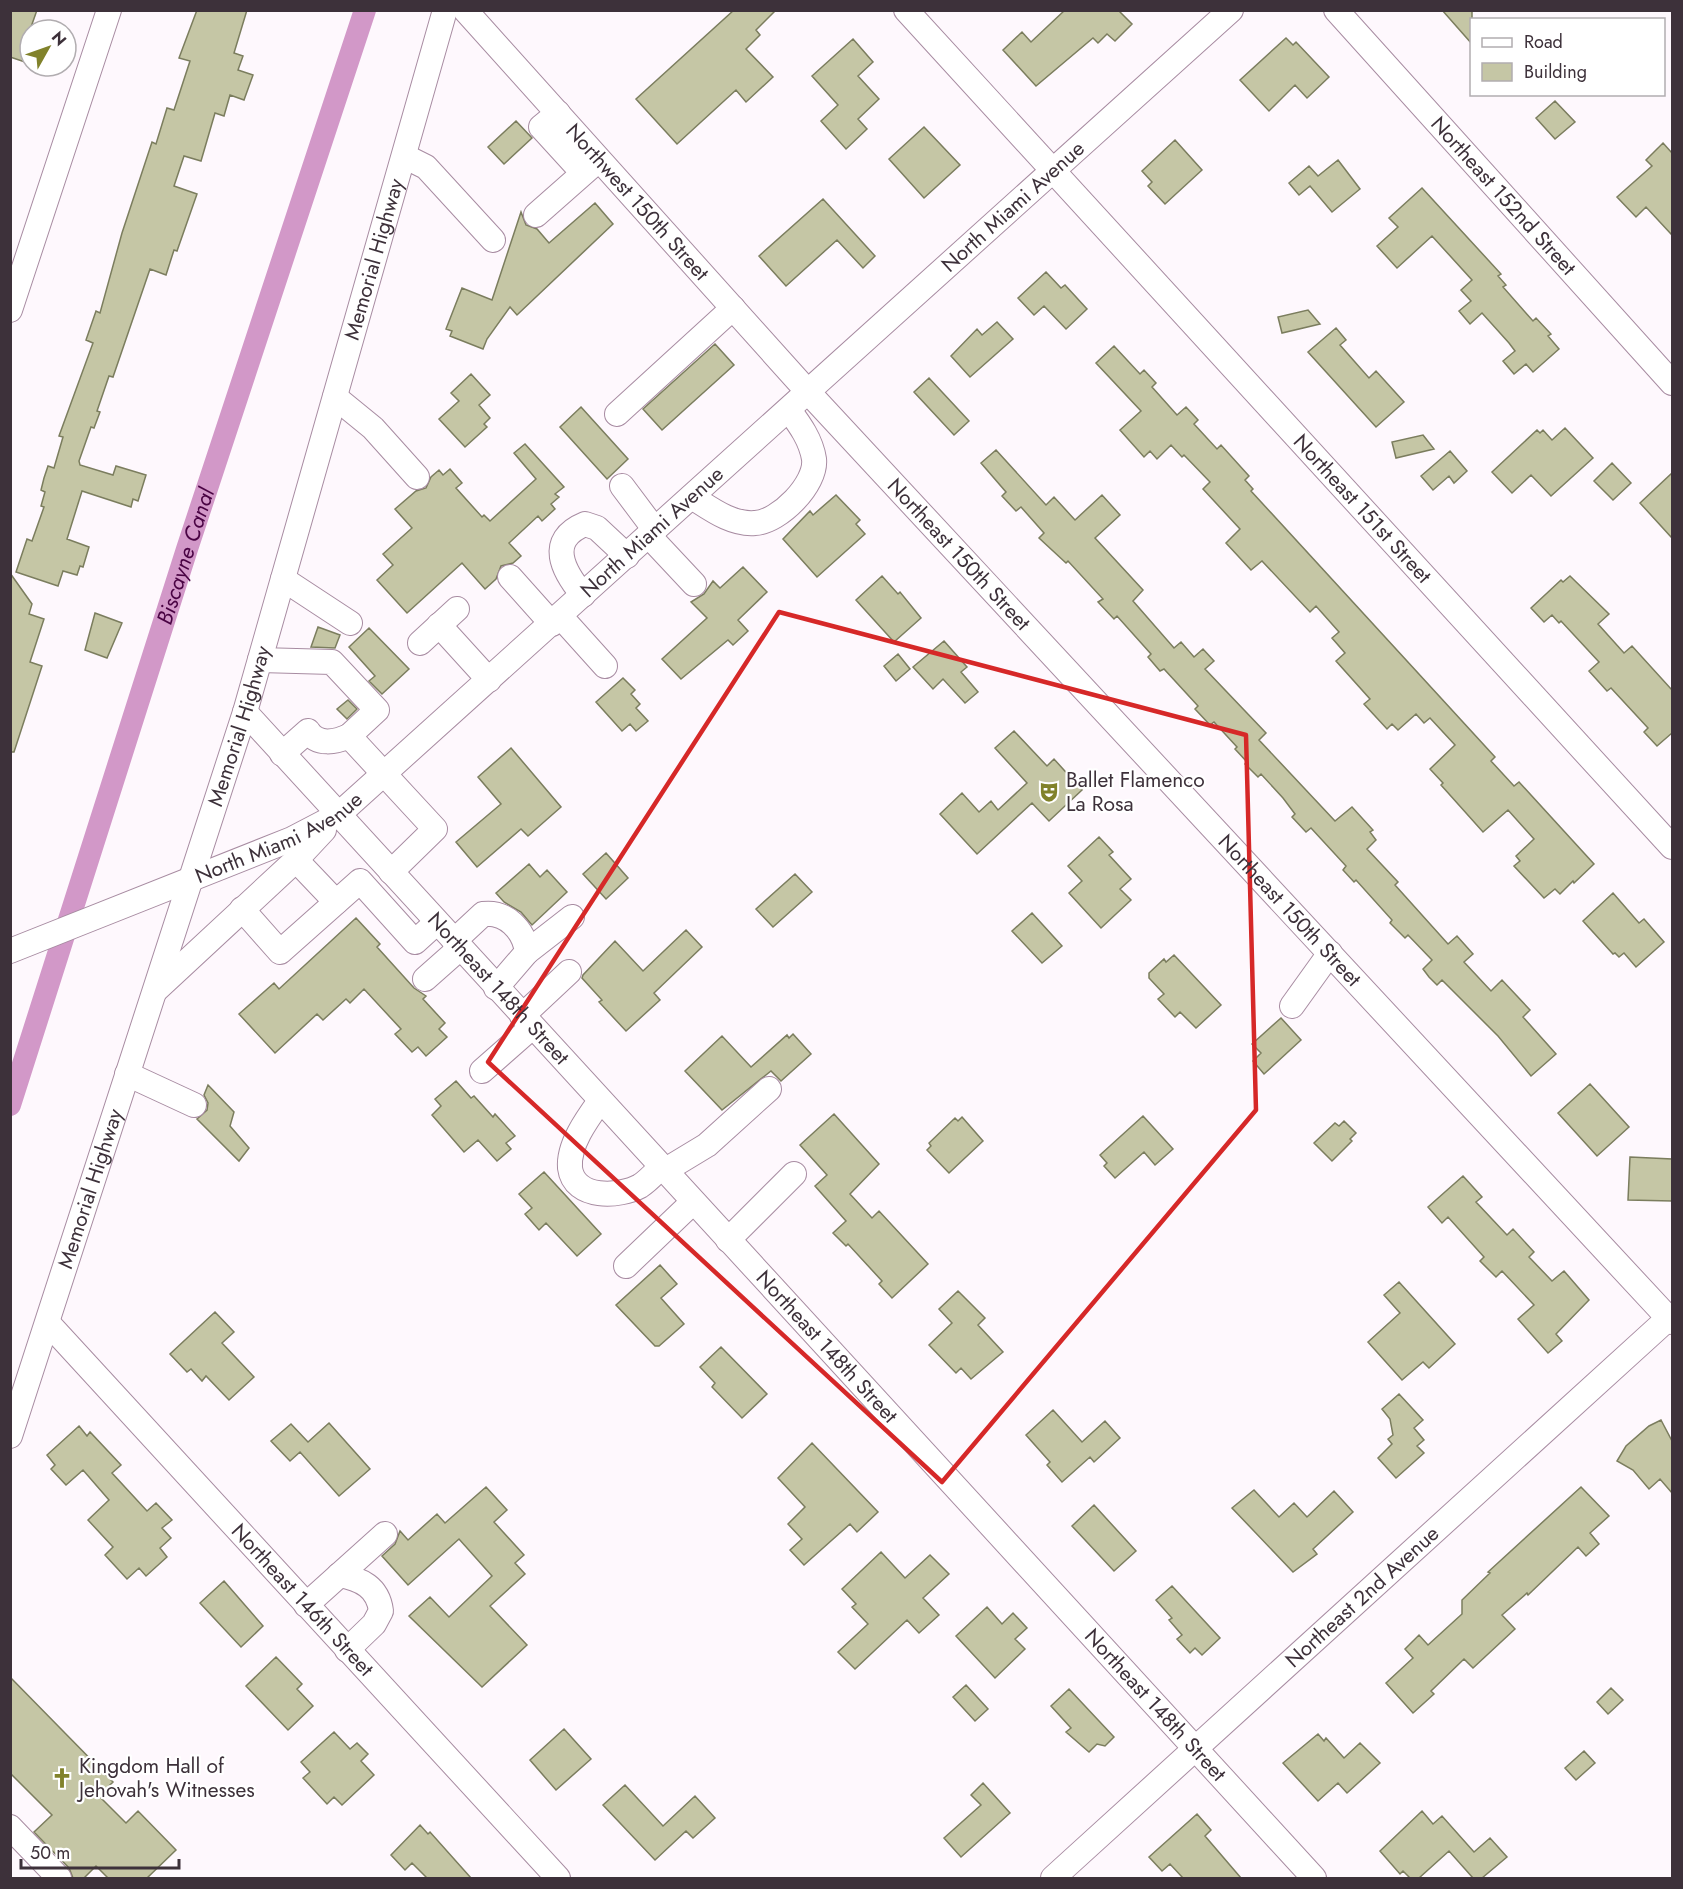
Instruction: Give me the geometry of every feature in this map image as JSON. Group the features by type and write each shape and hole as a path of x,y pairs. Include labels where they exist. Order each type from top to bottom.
{"street":[{"path":"10,310 109,10"},
{"name":"Memorial Highway","path":"10,1436 260,660 446,10"},
{"name":"Northwest 150th Street","path":"465,10 558,113 591,166 733,308 809,393"},
{"name":"Northeast 151st Street","path":"906,10 1672,847"},
{"name":"North Miami Avenue","path":"12,950 292,839 338,815 809,393 1231,10"},
{"name":"Northeast 152nd Street","path":"1336,10 1672,382"},
{"path":"404,156 426,167 493,240"},
{"path":"536,215 591,166"},
{"path":"617,414 733,308"},
{"name":"Northeast 150th Street","path":"809,393 1671,1318"},
{"path":"335,397 373,428 417,477"},
{"path":"692,497 722,516 754,524 770,520 787,510 811,476 814,461 806,435 789,410"},
{"path":"622,486 652,533 694,584"},
{"path":"583,596 564,567 561,551 568,533 585,524 597,528 627,556"},
{"path":"510,577 605,666"},
{"path":"283,579 350,623"},
{"path":"420,643 457,609"},
{"path":"439,626 489,680"},
{"path":"260,660 332,662 377,710 349,735 335,742 316,740 308,731 282,754"},
{"name":"Northeast 148th Street","path":"244,712 1314,1878"},
{"path":"349,735 435,830 391,872"},
{"path":"153,993 296,860 338,815"},
{"path":"296,860 336,902"},
{"path":"242,909 280,952 360,881 415,942 436,922"},
{"path":"425,979 483,914 500,914 521,935 527,952"},
{"path":"496,988 527,952 572,917"},
{"path":"1292,1006 1330,953"},
{"path":"483,1071 569,972"},
{"path":"127,1074 194,1105"},
{"path":"600,1101 588,1118 571,1155 570,1169 574,1178 582,1186 595,1193 624,1192 641,1185 662,1169 707,1145 769,1089"},
{"path":"728,1240 794,1174"},
{"path":"626,1266 693,1202"},
{"name":"Northeast 2nd Avenue","path":"1053,1878 1671,1318"},
{"name":"Northeast 146th Street","path":"48,1323 558,1878"},
{"path":"306,1605 385,1534"},
{"path":"339,1575 366,1583 377,1597 381,1611 374,1624 347,1650"},
{"path":"10,1827 59,1878"}],"highlighted area":[{"path":"779,612 1246,735 1256,1110 942,1482 488,1062"}],"building":[{"path":"10,10 37,10 34,18 18,18 18,60 10,57"},
{"path":"197,10 247,10 234,53 243,56 238,70 253,75 244,100 230,95 224,116 215,113 201,161 184,156 174,186 197,194 166,275 150,269 113,377 109,376 97,411 100,412 94,428 91,427 79,461 80,465 113,475 116,466 146,475 138,501 133,499 131,507 82,491 67,539 89,547 83,567 80,566 77,575 63,571 58,586 16,572 27,539 32,541 44,507 41,506 45,492 41,490 44,478 48,466 54,468 63,437 59,436 93,343 86,340 96,311 100,313 122,233 152,142 156,144 167,108 174,110 190,61 179,58"},
{"path":"734,10 776,10 756,30 760,35 746,49 773,77 746,102 736,90 677,144 636,99"},
{"path":"1065,10 1118,10 1132,24 1115,41 1107,34 1098,43 1093,38 1036,86 1003,50 1022,32 1031,42"},
{"path":"1442,10 1472,10 1470,42"},
{"path":"1286,38 1293,45 1296,42 1329,77 1307,98 1295,85 1269,111 1240,80"},
{"path":"853,39 873,62 858,76 879,99 858,119 867,129 846,149 821,121 838,105 812,76"},
{"path":"1555,101 1575,122 1555,139 1536,118"},
{"path":"516,121 532,138 504,164 488,147"},
{"path":"924,127 960,165 924,198 889,159"},
{"path":"1175,140 1202,170 1165,204 1148,186 1152,182 1142,171"},
{"path":"1663,143 1672,153 1672,235 1646,207 1636,217 1617,197 1652,166 1646,160"},
{"path":"1338,160 1360,189 1332,212 1310,186 1299,195 1289,183 1309,166 1318,176"},
{"path":"1422,188 1501,274 1498,276 1506,285 1503,287 1533,321 1536,318 1551,334 1548,336 1559,349 1533,372 1526,364 1514,374 1503,361 1515,351 1509,343 1482,313 1470,324 1459,311 1471,301 1461,290 1472,280 1432,236 1397,268 1377,246 1398,227 1389,218"},
{"path":"823,199 875,256 863,268 837,240 786,286 759,256"},
{"path":"595,203 613,224 517,315 510,307 487,339 483,349 450,336 452,331 446,329 462,288 492,300 521,212 526,225 537,229 549,243"},
{"path":"1046,272 1061,288 1065,285 1087,309 1066,329 1044,306 1034,315 1018,298"},
{"path":"1308,310 1320,324 1282,333 1278,317"},
{"path":"997,322 1013,339 970,377 951,356 977,329 982,335"},
{"path":"1336,328 1346,340 1340,345 1369,378 1376,371 1404,402 1376,427 1308,352"},
{"path":"715,344 734,365 662,430 643,409"},
{"path":"1114,346 1140,374 1144,370 1156,383 1152,387 1177,415 1186,407 1198,420 1194,424 1217,449 1221,445 1249,476 1245,480 1253,489 1251,491 1495,757 1491,761 1514,786 1519,782 1594,864 1574,883 1573,881 1560,894 1555,889 1544,898 1514,866 1520,861 1516,856 1534,839 1508,810 1483,832 1441,785 1443,783 1430,769 1455,745 1430,718 1424,723 1416,714 1398,730 1392,724 1387,729 1364,704 1370,699 1336,661 1345,653 1332,638 1339,632 1316,606 1310,612 1262,561 1251,570 1226,543 1240,529 1203,489 1210,482 1171,445 1157,459 1150,451 1144,457 1120,430 1141,411 1096,363"},
{"path":"471,374 490,395 479,405 490,418 484,424 487,427 465,447 439,419 459,401 451,393"},
{"path":"929,378 969,421 954,435 914,392"},
{"path":"581,407 628,459 607,479 560,427"},
{"path":"1565,428 1593,458 1551,496 1531,475 1512,493 1492,472 1537,430 1540,433 1543,430 1552,440"},
{"path":"1423,435 1434,449 1396,458 1392,442"},
{"path":"525,444 564,487 555,494 559,497 551,504 555,509 542,521 538,516 509,543 521,556 513,563 501,566 496,579 485,589 462,563 407,613 377,580 393,565 383,554 412,528 395,509 416,491 426,488 431,477 439,470 443,475 450,469 462,483 456,488 482,517 484,515 490,521 536,479 514,453"},
{"path":"996,450 1046,505 1054,497 1075,520 1102,495 1120,515 1095,538 1143,590 1133,601 1174,648 1181,642 1194,657 1203,649 1214,661 1205,669 1266,733 1259,740 1335,821 1352,807 1373,830 1370,832 1376,840 1367,849 1398,882 1395,885 1448,944 1457,936 1473,954 1464,962 1491,991 1502,980 1530,1010 1523,1017 1556,1054 1531,1076 1498,1036 1442,980 1437,985 1429,977 1423,969 1432,960 1408,935 1405,938 1390,923 1392,920 1356,880 1354,882 1343,870 1346,866 1311,828 1306,832 1292,817 1295,814 1283,798 1261,774 1258,777 1245,764 1247,762 1235,749 1237,747 1214,722 1210,725 1195,709 1198,706 1164,669 1160,671 1148,657 1151,654 1117,616 1114,619 1098,602 1103,599 1068,561 1066,563 1039,538 1044,533 1021,507 1016,511 1002,496 1006,492 981,463"},
{"path":"1450,451 1467,471 1454,483 1449,476 1433,490 1421,476"},
{"path":"1612,463 1631,483 1613,500 1594,481"},
{"path":"1672,473 1672,538 1640,503"},
{"path":"836,495 860,520 856,524 865,534 817,577 783,539 810,511 813,515"},
{"path":"743,567 767,592 738,620 748,631 733,645 728,640 681,679 662,659 707,618 691,602 704,594 713,581 720,588"},
{"path":"10,573 32,604 29,614 44,619 30,662 42,666 14,752 10,752"},
{"path":"882,576 898,594 900,592 921,618 894,642 856,600"},
{"path":"1570,576 1609,614 1598,624 1624,653 1632,646 1672,690 1672,733 1657,746 1644,732 1648,728 1611,688 1607,691 1589,671 1599,662 1561,621 1559,623 1552,615 1544,622 1531,608 1561,580 1563,582"},
{"path":"95,613 122,623 107,658 85,650"},
{"path":"318,627 340,635 335,648 311,647"},
{"path":"369,628 409,669 382,694 369,681 375,676 349,647"},
{"path":"944,641 967,667 961,672 978,692 965,703 943,679 933,689 913,667"},
{"path":"898,654 910,669 896,681 884,666"},
{"path":"623,678 635,690 631,694 640,704 636,708 648,721 636,731 630,724 622,731 596,702"},
{"path":"348,700 357,709 347,719 337,709"},
{"name":"Ballet Flamenco La Rosa","path":"1014,731 1047,766 1054,759 1082,790 1049,821 1032,803 977,854 940,814 962,793 979,812 991,801 998,810 1027,783 995,748"},
{"path":"511,748 561,807 528,836 521,829 477,867 456,842 501,804 478,777"},
{"path":"1099,837 1113,852 1109,855 1131,879 1120,889 1131,900 1101,928 1069,893 1082,881 1068,866"},
{"path":"606,853 628,878 606,899 583,874"},
{"path":"529,864 540,877 547,870 567,892 532,925 521,912 504,902 496,893"},
{"path":"795,874 812,892 773,927 756,909"},
{"path":"1613,893 1639,923 1644,919 1664,942 1636,967 1624,953 1619,957 1613,954 1583,921"},
{"path":"1032,913 1062,946 1042,963 1012,931"},
{"path":"356,918 380,944 377,947 414,988 426,996 423,999 445,1023 439,1029 447,1037 426,1056 418,1047 412,1052 395,1034 401,1029 364,989 350,1003 346,999 323,1020 317,1014 275,1053 239,1014 274,983 279,989"},
{"path":"686,930 702,947 654,993 660,1000 626,1031 599,1002 602,1000 582,978 583,975 615,941 643,971"},
{"path":"1174,955 1221,1005 1196,1028 1180,1012 1175,1017 1158,999 1164,994 1149,978 1149,973 1164,959 1166,962"},
{"path":"1281,1018 1301,1040 1264,1074 1253,1061 1261,1053 1252,1044"},
{"path":"793,1034 811,1054 781,1081 771,1071 722,1110 685,1071 722,1036 751,1067 787,1035 789,1038"},
{"path":"456,1081 471,1098 474,1096 493,1117 495,1114 515,1136 506,1143 511,1149 497,1161 478,1140 464,1152 432,1115 441,1106 435,1099"},
{"path":"1590,1084 1629,1127 1597,1156 1558,1113"},
{"path":"208,1085 234,1112 230,1126 249,1148 239,1161 197,1119 207,1110 208,1103 204,1095"},
{"path":"834,1114 879,1164 850,1194 872,1218 879,1211 928,1264 892,1298 879,1284 882,1281 848,1244 846,1246 833,1233 846,1221 815,1186 827,1175 800,1145"},
{"path":"1143,1116 1173,1149 1155,1165 1144,1152 1115,1178 1104,1166 1107,1163 1100,1155"},
{"path":"962,1117 983,1141 949,1173 927,1150 931,1146 929,1143 955,1118 958,1121"},
{"path":"1344,1121 1356,1133 1350,1139 1352,1141 1332,1161 1314,1143 1335,1123 1339,1126"},
{"path":"1630,1157 1672,1159 1672,1201 1628,1200"},
{"path":"544,1172 601,1234 577,1256 546,1223 539,1230 525,1214 532,1208 519,1194"},
{"path":"1463,1176 1482,1197 1476,1202 1507,1235 1513,1229 1534,1252 1529,1257 1552,1281 1564,1271 1589,1300 1556,1334 1562,1341 1548,1353 1518,1319 1534,1305 1502,1271 1496,1277 1480,1261 1484,1257 1448,1217 1442,1223 1428,1207"},
{"path":"660,1265 677,1284 661,1298 684,1324 659,1346 655,1346 616,1305"},
{"path":"1399,1282 1455,1344 1429,1368 1423,1362 1402,1380 1368,1342 1400,1313 1384,1295"},
{"path":"958,1291 985,1318 978,1325 1003,1352 971,1379 961,1368 956,1373 929,1345 952,1323 939,1309"},
{"path":"215,1312 234,1332 222,1343 254,1377 229,1400 206,1376 202,1381 191,1369 187,1372 170,1354"},
{"path":"721,1347 767,1394 742,1418 712,1387 715,1383 700,1367"},
{"path":"1399,1394 1423,1420 1414,1428 1424,1440 1417,1446 1424,1453 1396,1478 1378,1458 1392,1444 1388,1439 1393,1435 1390,1419 1382,1409"},
{"path":"1053,1410 1082,1442 1105,1421 1120,1438 1094,1462 1090,1457 1062,1482 1047,1465 1050,1462 1026,1435"},
{"path":"1661,1420 1672,1441 1672,1493 1660,1479 1649,1489 1633,1470 1617,1461 1626,1446 1649,1426"},
{"path":"329,1423 370,1469 339,1496 300,1452 290,1461 271,1441 291,1424 308,1442"},
{"path":"79,1426 87,1436 90,1432 121,1465 112,1473 147,1511 156,1503 172,1520 162,1528 171,1538 160,1548 167,1557 146,1576 139,1568 127,1579 105,1555 113,1547 88,1520 109,1500 83,1470 66,1485 51,1469 55,1465 47,1455"},
{"path":"812,1443 878,1512 857,1532 850,1524 804,1565 790,1550 802,1539 788,1524 805,1507 778,1478"},
{"path":"486,1487 507,1510 494,1522 524,1555 515,1563 525,1574 490,1606 527,1645 482,1687 409,1616 430,1597 449,1617 492,1576 459,1539 408,1585 382,1556 395,1544 400,1531 408,1540 437,1514 445,1523"},
{"path":"1581,1487 1609,1516 1590,1533 1599,1544 1586,1556 1578,1547 1528,1595 1527,1593 1502,1615 1515,1629 1473,1668 1464,1659 1431,1691 1434,1694 1413,1713 1386,1683 1413,1658 1405,1649 1419,1635 1428,1645 1462,1614 1462,1600 1490,1573 1488,1572"},
{"path":"1254,1490 1279,1517 1294,1503 1307,1517 1334,1491 1353,1512 1313,1549 1317,1554 1293,1572 1232,1508"},
{"path":"1094,1505 1136,1551 1114,1571 1072,1526"},
{"path":"881,1552 905,1578 930,1555 949,1574 923,1598 939,1615 919,1633 907,1620 855,1669 838,1652 868,1624 852,1607 856,1604 842,1589"},
{"path":"224,1581 263,1626 241,1647 200,1603"},
{"path":"1172,1586 1220,1638 1202,1655 1195,1648 1190,1653 1177,1639 1182,1635 1169,1620 1172,1618 1156,1600"},
{"path":"987,1607 1002,1624 1013,1613 1027,1628 1015,1639 1025,1649 995,1678 956,1636"},
{"path":"276,1657 302,1684 297,1689 313,1706 288,1730 246,1686"},
{"name":"Kingdom Hall of Jehovah's Witnesses","path":"10,1677 113,1782 99,1796 126,1823 138,1811 176,1850 147,1878 108,1878 96,1866 84,1878 73,1878 69,1868 34,1832 52,1815 10,1773"},
{"path":"966,1685 988,1709 975,1721 953,1697"},
{"path":"1611,1688 1623,1700 1608,1714 1597,1702"},
{"path":"1069,1689 1114,1737 1105,1746 1097,1744 1089,1752 1066,1732 1071,1728 1051,1706"},
{"path":"564,1729 591,1759 556,1790 530,1760"},
{"path":"334,1732 350,1749 357,1743 368,1754 361,1761 374,1775 342,1805 334,1797 327,1804 303,1778 310,1772 301,1762"},
{"path":"1318,1734 1324,1741 1326,1738 1344,1758 1360,1743 1380,1763 1347,1793 1338,1783 1318,1801 1283,1763"},
{"path":"1584,1751 1595,1763 1576,1780 1565,1768"},
{"path":"983,1783 1010,1813 961,1857 944,1838 981,1805 971,1795"},
{"path":"625,1785 663,1826 695,1796 715,1818 693,1838 686,1831 655,1860 603,1805"},
{"path":"1422,1811 1433,1824 1442,1816 1474,1852 1490,1838 1507,1857 1482,1878 1473,1878 1449,1851 1419,1878 1410,1878 1403,1871 1400,1874 1380,1851"},
{"path":"1197,1814 1211,1830 1205,1836 1241,1878 1183,1878 1170,1864 1162,1871 1149,1857"},
{"path":"420,1825 428,1834 430,1832 471,1878 427,1878 412,1863 405,1870 391,1855"}],"waterway":[{"name":"Biscayne Canal","path":"10,1105 187,549 365,10"}],"place":[{"name":"Ballet Flamenco La Rosa","path":"1049,792"},
{"name":"Kingdom Hall of Jehovah's Witnesses","path":"62,1778"}]}
